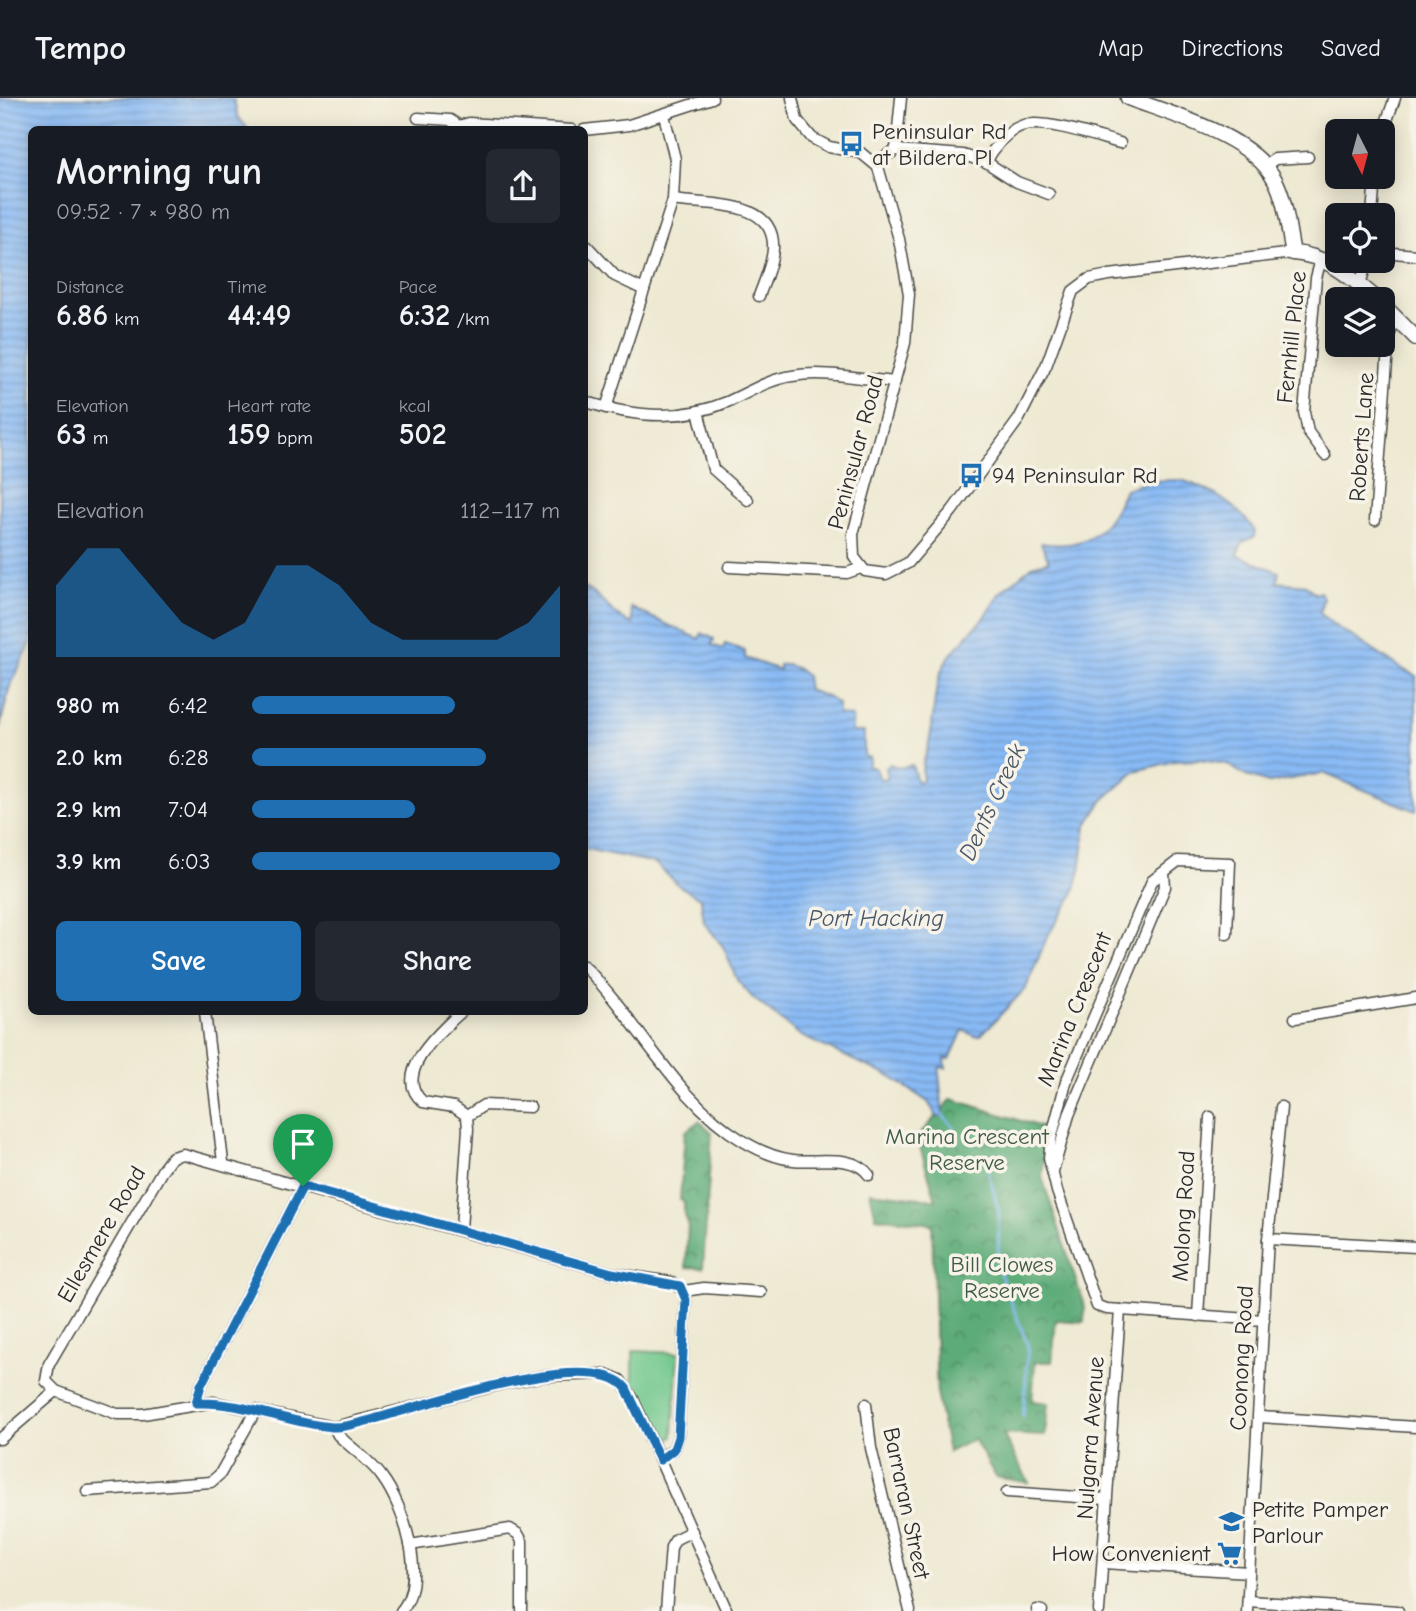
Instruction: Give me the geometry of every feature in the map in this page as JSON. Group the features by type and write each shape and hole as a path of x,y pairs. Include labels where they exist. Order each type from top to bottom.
{"street":[{"path":"588,130 629,125 712,98"},
{"path":"792,98 797,120 812,138 829,147 861,153 875,162 896,150 963,155 986,162 1017,182 1049,194"},
{"path":"896,150 901,98"},
{"path":"1128,98 1247,148 1266,165 1277,182 1293,253"},
{"path":"1387,119 1395,98"},
{"path":"606,408 673,200 675,159 664,115"},
{"path":"418,118 450,120 456,126"},
{"path":"462,126 469,123 513,126"},
{"path":"986,162 1001,142 1021,126 1048,126 1120,143"},
{"path":"1266,165 1275,159 1308,156"},
{"name":"Peninsular Road","path":"860,568 852,550 853,534 907,335 909,295 886,190 875,162"},
{"path":"673,200 740,207 762,219 769,231 773,249 759,296"},
{"path":"588,247 615,276 644,290"},
{"path":"729,566 847,573 860,568 878,575 901,568 952,511 1019,419 1046,366 1070,297 1083,282 1108,275 1293,253 1321,259 1362,287"},
{"path":"1395,253 1416,255"},
{"name":"Fernhill Place","path":"1321,259 1316,278 1304,412 1308,432 1325,456"},
{"path":"1360,285 1364,273"},
{"path":"1397,317 1416,338"},
{"name":"Roberts Lane","path":"1375,520 1389,335 1397,317"},
{"path":"588,402 634,415 698,411 790,376 817,375 895,382"},
{"path":"698,411 713,469 748,500"},
{"name":"Marina Crescent","path":"1227,934 1230,863 1182,860 1169,866 1164,873 1165,887 1069,1115 1053,1171 1094,1302 1101,1308 1264,1320"},
{"path":"588,971 698,1106 732,1133 765,1153 791,1160 850,1162 863,1167 869,1175"},
{"path":"1295,1018 1416,998"},
{"path":"205,1015 223,1163"},
{"path":"458,1015 424,1049 417,1062 414,1086 423,1102 454,1107 467,1116"},
{"path":"467,1116 484,1105 530,1107"},
{"name":"Coonong Road","path":"1247,1606 1260,1417 1268,1239 1281,1107"},
{"path":"461,1229 467,1116"},
{"name":"Molong Road","path":"1198,1316 1210,1117"},
{"name":"Ellesmere Road","path":"56,1391 46,1381 49,1364 168,1161 183,1154 612,1273 676,1283 684,1291 704,1288 761,1292"},
{"path":"196,1403 201,1385 303,1186"},
{"path":"1268,1239 1416,1247"},
{"path":"660,1460 674,1449 678,1437 686,1300 684,1291"},
{"name":"Nulgarra Avenue","path":"1099,1611 1120,1310"},
{"path":"0,1439 56,1391 117,1414 143,1414 214,1402 334,1427 524,1379 606,1374 620,1380 626,1388 727,1611"},
{"name":"Barraran Street","path":"866,1404 871,1448 909,1611"},
{"path":"87,1491 211,1482 220,1474 257,1410"},
{"path":"1260,1417 1416,1427"},
{"path":"334,1427 338,1435 381,1475 392,1492 410,1545 413,1587 401,1611"},
{"path":"1007,1492 1106,1499"},
{"path":"410,1545 510,1529 518,1534 522,1541 522,1611"},
{"path":"666,1611 671,1547 676,1539 692,1531"},
{"path":"1103,1563 1249,1572"},
{"path":"1247,1606 1398,1611"},
{"path":"1037,1611 1042,1611"}],"green space":[{"name":"Bill Clowes Reserve","path":"952,1099 1047,1129 1042,1177 1085,1308 1084,1322 1056,1320 1052,1362 1035,1362 1032,1401 1048,1403 1045,1436 1003,1434 1029,1483 996,1477 974,1439 948,1452 937,1398 932,1224 876,1217 870,1192 936,1200 917,1137"},
{"path":"699,1121 712,1132 703,1268 686,1267 688,1223 684,1202 680,1200 685,1132"},
{"path":"633,1351 678,1353 673,1437 667,1442 659,1437 633,1384"}],"water":[{"path":"0,98 233,98 238,117 246,126 28,126 28,649 9,689 0,727"},
{"name":"Port Hacking","path":"1181,480 1203,488 1232,506 1255,531 1254,537 1243,542 1237,555 1279,572 1277,582 1306,585 1315,594 1320,592 1323,598 1320,613 1325,618 1416,676 1416,811 1323,773 1269,783 1246,776 1227,764 1199,760 1174,761 1136,771 1103,800 1086,826 1080,871 1073,895 1047,937 1026,988 981,1035 975,1036 963,1030 950,1059 945,1058 946,1068 940,1067 939,1073 943,1115 938,1118 928,1102 891,1077 801,1036 752,997 737,980 724,948 704,922 701,899 678,885 655,863 588,850 588,590 620,617 633,624 631,608 699,639 702,633 714,639 712,645 723,649 725,644 745,651 745,658 779,670 779,665 797,669 806,676 808,690 828,697 838,704 838,714 852,717 852,732 864,732 864,756 870,758 868,766 875,768 880,779 887,779 886,768 890,764 899,768 912,765 917,782 923,780 923,766 940,674 955,650 984,619 999,594 1032,566 1049,561 1041,543 1072,544 1084,540 1103,526 1125,489 1150,481"}],"waterway":[{"path":"940,1113 955,1128"},
{"path":"988,1170 999,1212 998,1268 1028,1346 1023,1417"}],"place":[{"name":"Peninsular Rd at Bildera Pl","path":"852,144"},
{"name":"94 Peninsular Rd","path":"972,475"},
{"name":"Petite Pamper Parlour","path":"1232,1522"},
{"name":"How Convenient","path":"1230,1553"}],"route":[{"path":"303,1186 612,1273 676,1283 684,1291 686,1300 678,1437 674,1449 660,1460 626,1388 615,1377 596,1373 524,1379 334,1427 214,1402 196,1403 201,1385 303,1186"}],"water label":[{"name":"Dents Creek","path":"992,802"}],"park label":[{"name":"Marina Crescent Reserve","path":"967,1149"}]}
